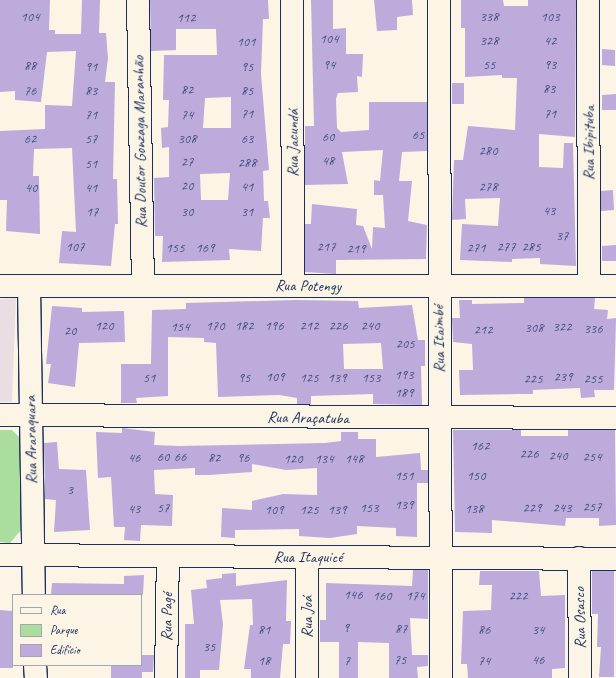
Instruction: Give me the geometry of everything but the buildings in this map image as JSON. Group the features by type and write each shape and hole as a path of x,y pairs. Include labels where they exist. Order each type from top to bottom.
{"street":[{"name":"Rua Doutor Gonzaga Maranhão","path":"138,0 143,285"},
{"name":"Rua Jacundá","path":"292,0 293,286"},
{"name":"Rua Itaimbé","path":"439,0 439,288 442,556 441,678"},
{"name":"Rua Ibipituba","path":"588,0 589,286"},
{"name":"Rua Potengy","path":"0,286 143,285 439,288 616,286"},
{"name":"Rua Araraquara","path":"29,286 34,594"},
{"name":"Rua Araçatuba","path":"0,415 440,420 616,418"},
{"name":"Rua Itaquicé","path":"0,555 33,554 168,557 442,556 616,559"},
{"name":"Rua Pagé","path":"166,678 168,557"},
{"name":"Rua Joá","path":"307,557 307,678"},
{"name":"Rua Osasco","path":"579,558 580,678"},
{"path":"35,666 36,678"}],"shaded area":[{"path":"16,298 12,402 0,402 0,299"}],"green space":[{"path":"0,430 12,430 22,440 21,530 10,543 0,542"}]}
